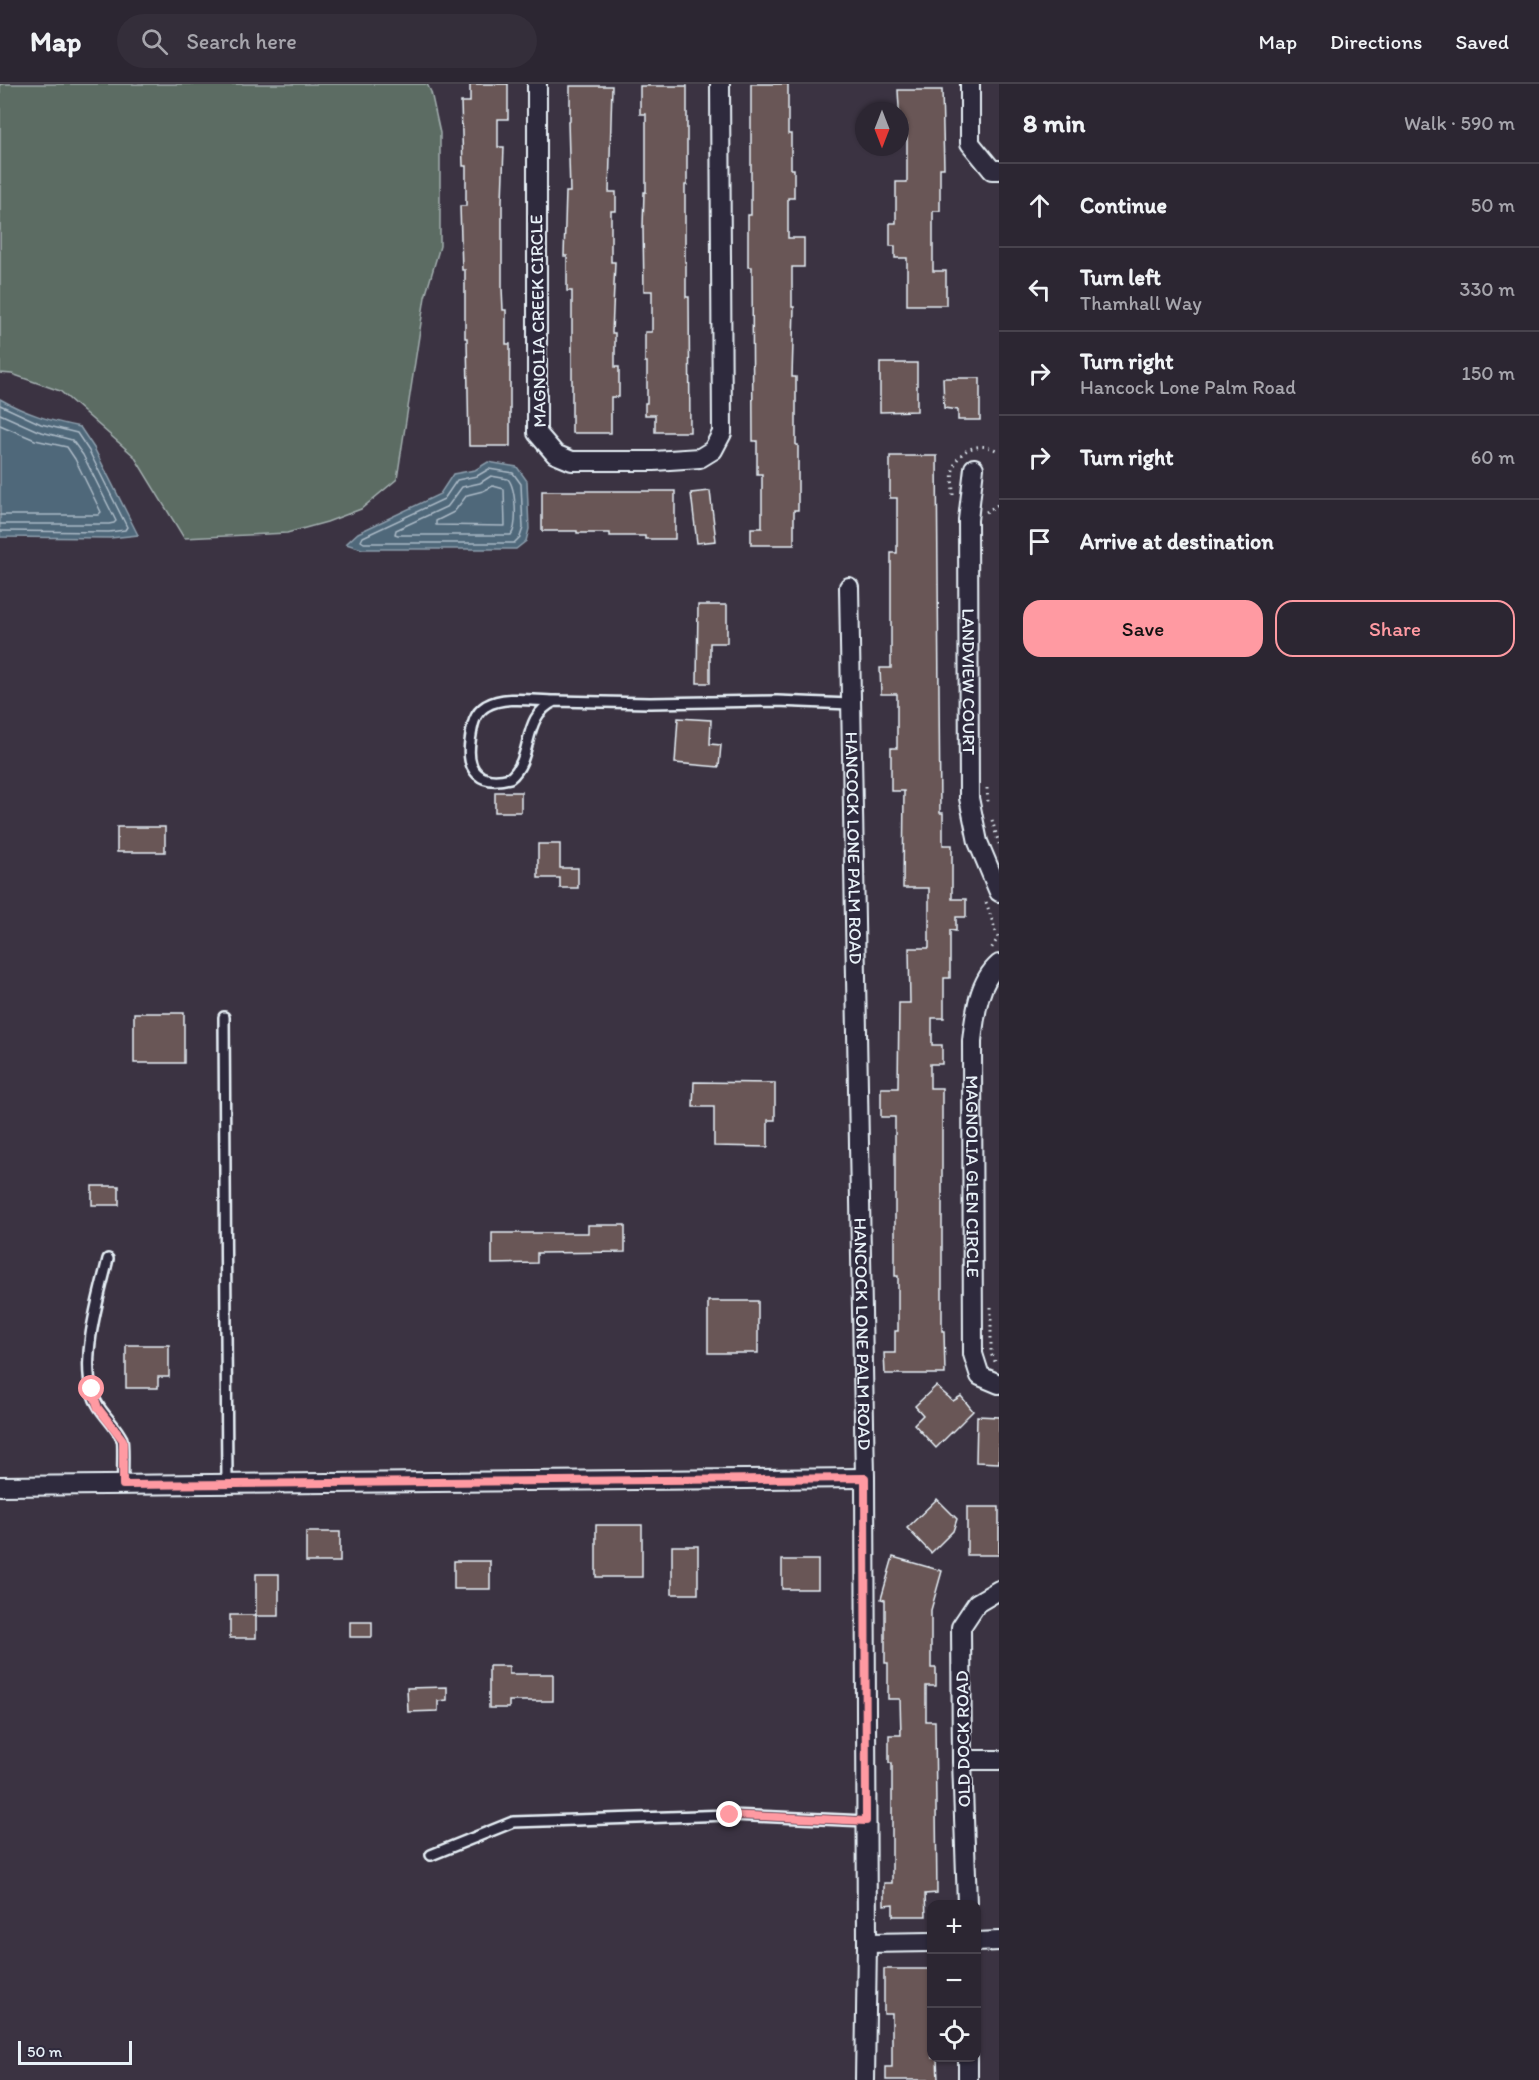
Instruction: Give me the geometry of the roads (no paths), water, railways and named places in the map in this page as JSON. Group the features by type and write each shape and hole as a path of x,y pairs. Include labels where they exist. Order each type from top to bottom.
{"street":[{"name":"MAGNOLIA CREEK CIRCLE","path":"537,84 537,433 555,454 572,461 654,461 700,458 713,450 722,433 720,84"},
{"path":"970,84 970,142 992,170 999,170"},
{"name":"LANDVIEW COURT","path":"974,468 968,520 969,798 991,893"},
{"name":"HANCOCK LONE PALM ROAD","path":"849,587 865,1478 867,1943 865,2080"},
{"name":"MAGNOLIA GLEN CIRCLE","path":"992,959 994,968 976,1003 972,1041 973,1354 980,1376 999,1384"},
{"path":"0,1486 865,1478"},
{"name":"OLD DOCK ROAD","path":"967,1900 962,1760 961,1627 977,1603 999,1590"},
{"path":"962,1760 999,1760"},
{"path":"981,1942 999,1941"},
{"path":"867,1943 927,1942"},
{"path":"968,2062 968,2080"}],"lane":[{"path":"555,701 542,709 531,725 521,765 510,778 491,780 480,776 472,769 468,757 472,724 478,712 488,705 509,700 650,703 777,701 850,704"},
{"path":"224,1017 227,1484"},
{"path":"108,1259 92,1328 89,1360 92,1389 98,1408 123,1440 123,1485"},
{"path":"431,1856 513,1822 730,1815 866,1821"}],"water":[{"path":"0,399 39,416 80,427 94,448 138,535 110,538 0,537"},
{"path":"488,462 517,467 527,481 529,529 526,541 516,549 362,549 346,544 358,533 440,494 453,474 475,470"}]}
